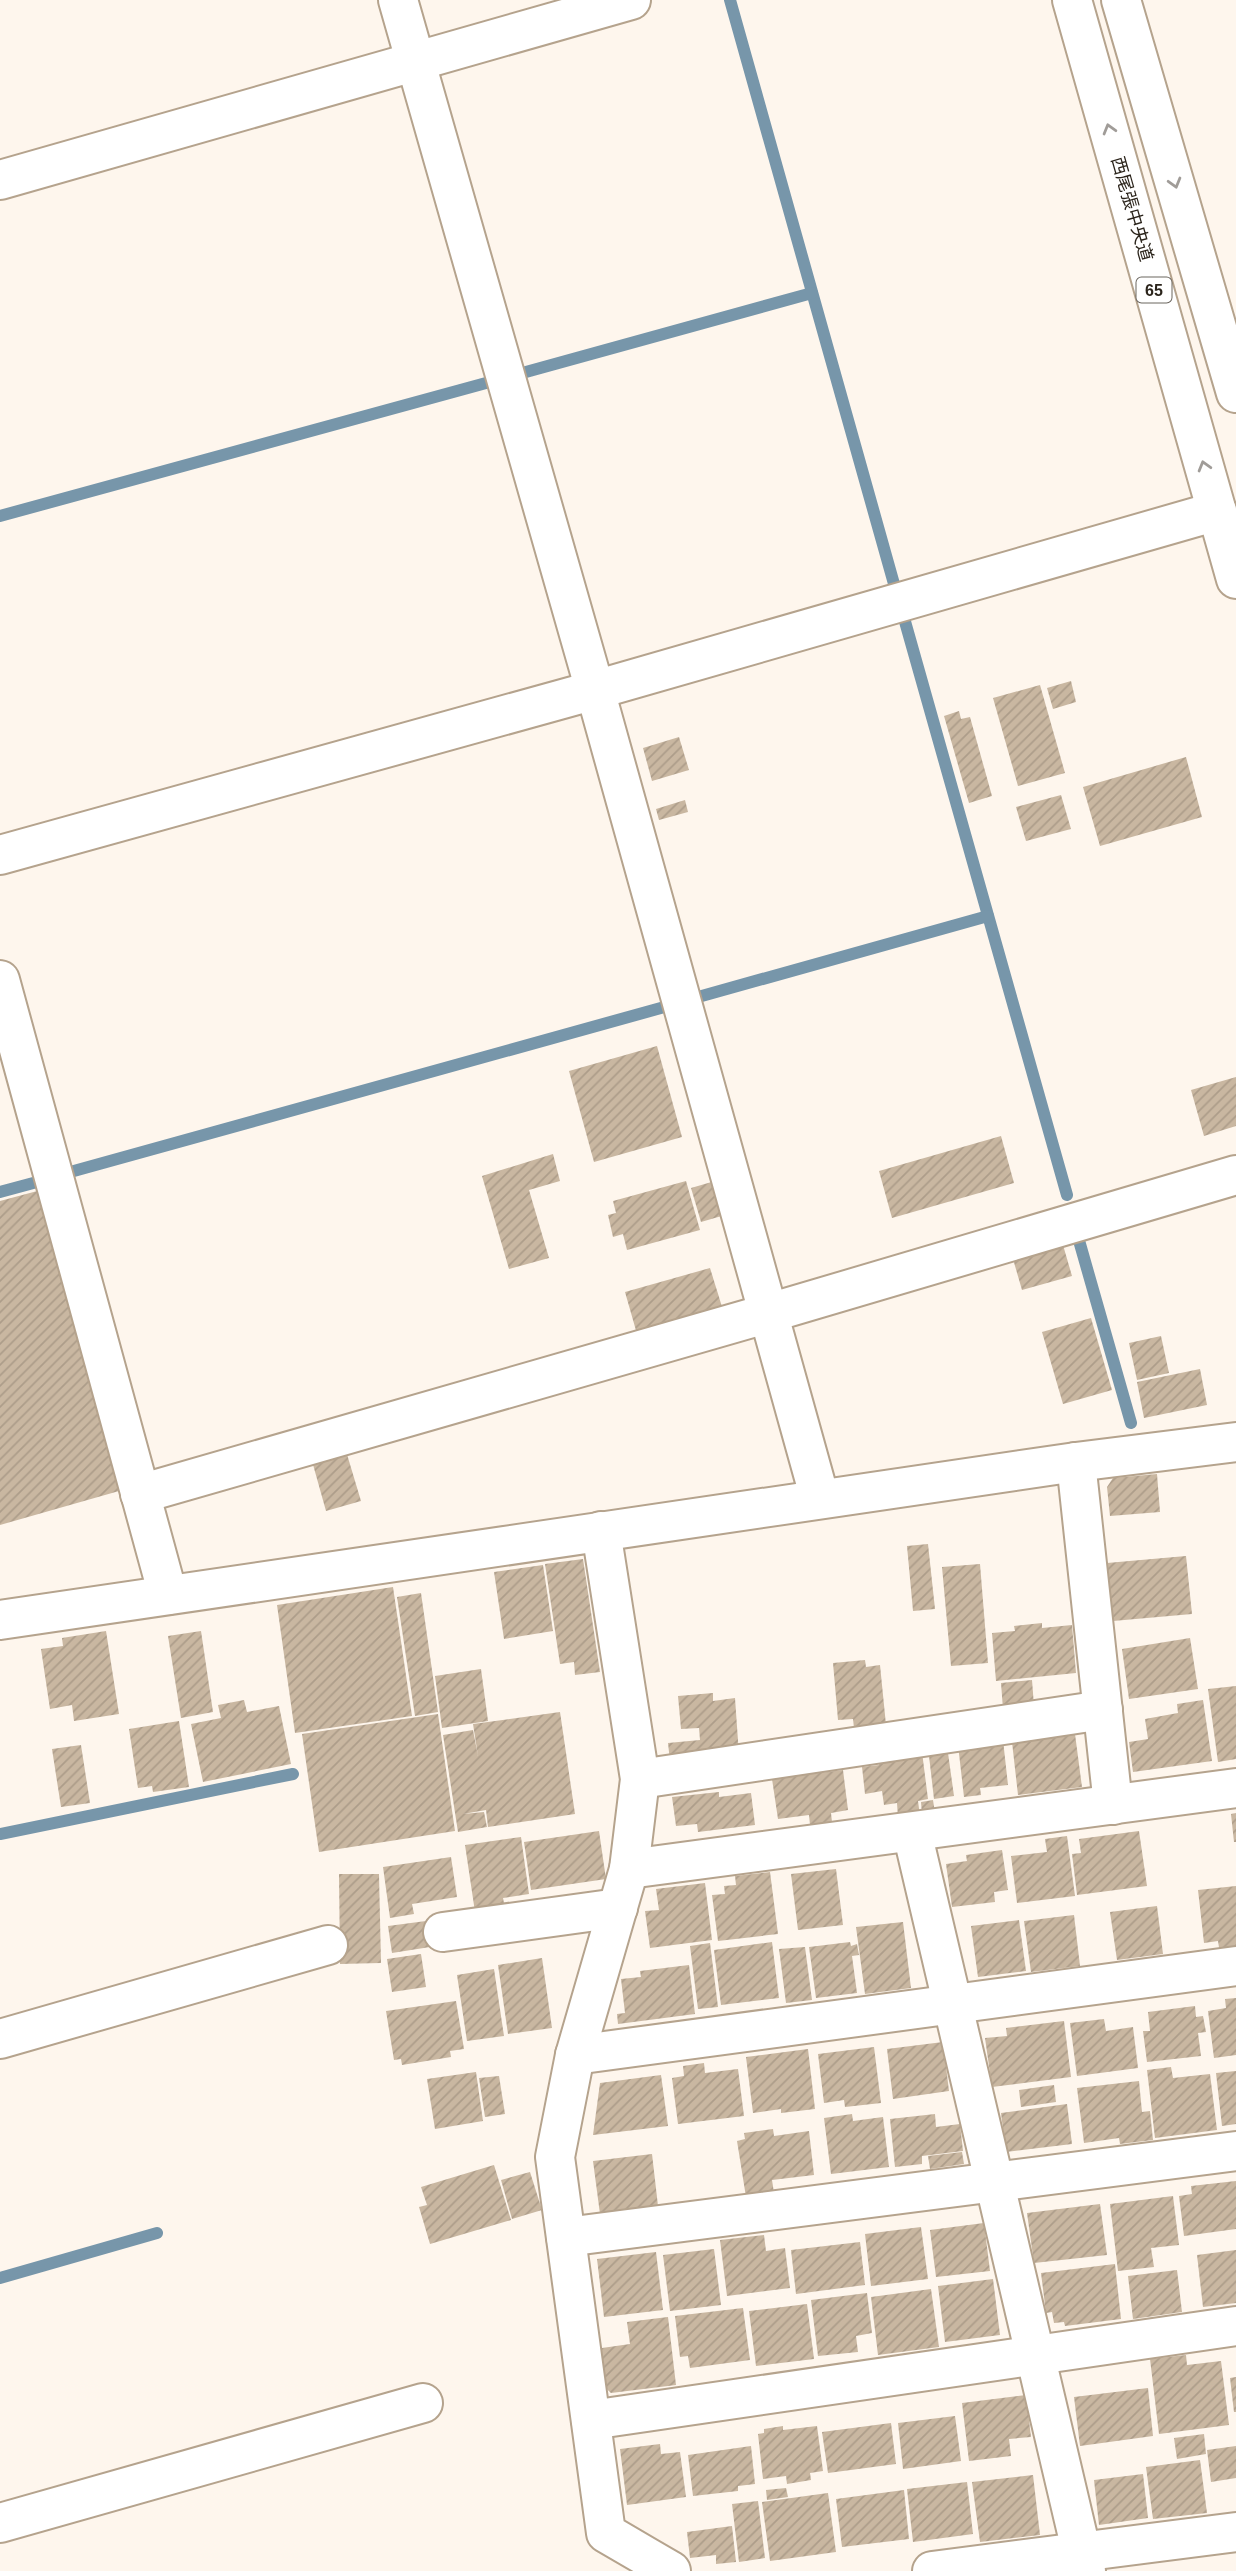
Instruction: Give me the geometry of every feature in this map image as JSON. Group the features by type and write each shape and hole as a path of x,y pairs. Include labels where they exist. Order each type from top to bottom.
{"street":[{"path":"398,0 595,690 820,1499"},
{"path":"0,180 631,0"},
{"name":"西尾張中央道","path":"1072,0 1236,579"},
{"path":"1122,0 1236,393"},
{"path":"0,855 595,690 1217,511"},
{"path":"0,980 168,1595"},
{"path":"140,1494 1236,1175"},
{"path":"0,1620 1076,1462 1236,1442"},
{"path":"1076,1462 1113,1805"},
{"path":"601,1531 640,1779 629,1869 575,2055 555,2157 606,2533 671,2571"},
{"path":"640,1779 1103,1710"},
{"path":"629,1869 1236,1788"},
{"path":"912,1832 1084,2561"},
{"path":"443,1932 618,1908"},
{"path":"0,2039 328,1945"},
{"path":"575,2055 1236,1966"},
{"path":"566,2237 1236,2151"},
{"path":"591,2420 1236,2326"},
{"path":"0,2523 423,2403"},
{"path":"932,2571 1084,2561 1236,2532"}],"building":[{"path":"1071,681 1076,702 1053,709 1047,688"},
{"path":"1040,685 1065,773 1018,786 993,698"},
{"path":"959,711 961,719 970,717 992,796 969,803 944,716"},
{"path":"679,737 689,770 652,781 643,748"},
{"path":"1186,757 1202,817 1100,846 1083,787"},
{"path":"1061,795 1071,829 1026,841 1016,807"},
{"path":"685,800 688,812 659,820 656,809"},
{"path":"657,1046 682,1137 594,1162 569,1071"},
{"path":"1236,1077 1236,1126 1204,1136 1191,1090"},
{"path":"1001,1136 1014,1183 892,1218 879,1171"},
{"path":"553,1154 560,1181 529,1190 549,1258 509,1269 482,1176"},
{"path":"686,1181 700,1230 627,1250 623,1234 613,1237 608,1215 616,1213 613,1201"},
{"path":"715,1181 725,1215 701,1222 691,1188"},
{"path":"41,1190 126,1489 0,1525 0,1201"},
{"path":"1063,1245 1072,1276 1022,1290 1013,1259"},
{"path":"710,1268 723,1310 637,1334 625,1292"},
{"path":"1091,1318 1112,1390 1063,1404 1042,1332"},
{"path":"1161,1336 1169,1373 1137,1380 1129,1343"},
{"path":"1200,1369 1207,1405 1144,1418 1137,1382"},
{"path":"346,1451 361,1501 326,1511 312,1461"},
{"path":"1157,1474 1160,1512 1110,1516 1107,1487 1113,1478"},
{"path":"928,1544 935,1609 913,1611 907,1546"},
{"path":"1186,1556 1192,1614 1113,1621 1107,1563"},
{"path":"583,1559 600,1672 575,1675 574,1662 560,1664 545,1564"},
{"path":"980,1564 988,1663 951,1666 942,1567"},
{"path":"543,1565 553,1631 504,1639 494,1572"},
{"path":"393,1587 412,1716 295,1733 277,1605"},
{"path":"421,1593 438,1712 415,1716 397,1597"},
{"path":"1042,1623 1042,1628 1072,1625 1076,1673 996,1681 992,1633 1015,1631 1014,1626"},
{"path":"106,1631 119,1714 74,1721 72,1705 50,1709 41,1649 63,1646 62,1638"},
{"path":"201,1631 213,1712 181,1718 168,1636"},
{"path":"1190,1638 1198,1689 1129,1699 1122,1649"},
{"path":"865,1660 866,1667 880,1665 887,1735 855,1737 853,1719 838,1720 833,1663"},
{"path":"481,1669 488,1721 442,1728 435,1676"},
{"path":"1032,1680 1034,1706 1003,1709 1001,1683"},
{"path":"1236,1686 1236,1759 1218,1762 1208,1689"},
{"path":"713,1693 713,1701 735,1698 739,1755 670,1761 668,1743 700,1740 699,1728 681,1729 678,1696"},
{"path":"244,1700 247,1712 279,1706 291,1764 203,1782 191,1724 221,1718 218,1705"},
{"path":"1203,1700 1212,1761 1133,1772 1129,1742 1148,1739 1145,1719 1178,1713 1177,1704"},
{"path":"560,1712 575,1814 488,1827 486,1810 463,1814 484,1812 487,1827 458,1832 443,1735 473,1730 478,1756 473,1724"},
{"path":"438,1714 455,1831 319,1852 302,1734"},
{"path":"179,1721 189,1787 153,1792 152,1786 138,1788 129,1729"},
{"path":"1075,1734 1082,1787 1018,1795 1012,1742"},
{"path":"1003,1740 1008,1785 980,1788 981,1795 964,1797 958,1745"},
{"path":"81,1745 90,1803 61,1807 52,1749"},
{"path":"922,1752 928,1799 918,1801 920,1816 898,1818 897,1803 884,1805 882,1791 865,1794 862,1767 879,1765 878,1757"},
{"path":"948,1753 954,1796 934,1799 929,1756"},
{"path":"843,1770 848,1810 831,1813 832,1822 810,1825 809,1815 778,1819 772,1779"},
{"path":"719,1792 719,1797 751,1793 755,1825 698,1832 697,1824 676,1826 672,1797"},
{"path":"933,1800 935,1813 922,1815 921,1802"},
{"path":"1236,1813 1236,1842 1234,1842 1231,1814"},
{"path":"599,1831 606,1879 531,1890 524,1842"},
{"path":"1139,1831 1147,1886 1077,1895 1072,1854 1081,1853 1079,1839"},
{"path":"1067,1836 1075,1896 1017,1903 1011,1856 1047,1852 1045,1839"},
{"path":"521,1837 529,1894 503,1898 505,1908 475,1912 465,1845"},
{"path":"1002,1850 1008,1890 994,1892 995,1902 952,1907 946,1864 967,1861 966,1855"},
{"path":"451,1857 457,1897 412,1904 414,1914 390,1918 383,1867"},
{"path":"836,1869 843,1925 798,1930 791,1874"},
{"path":"770,1872 778,1934 718,1941 712,1895 725,1894 724,1886 736,1885 735,1876"},
{"path":"339,1874 379,1874 381,1963 340,1964"},
{"path":"705,1883 712,1940 650,1948 645,1911 659,1910 656,1889"},
{"path":"1236,1886 1236,1952 1220,1954 1218,1941 1204,1943 1198,1890"},
{"path":"1157,1906 1163,1954 1117,1960 1110,1912"},
{"path":"1074,1915 1080,1966 1031,1972 1024,1921"},
{"path":"1019,1920 1026,1971 978,1977 971,1926"},
{"path":"426,1921 430,1947 392,1953 388,1926"},
{"path":"903,1922 911,1988 865,1994 856,1927"},
{"path":"772,1942 779,1998 721,2005 714,1950"},
{"path":"850,1942 851,1946 857,1944 859,1955 852,1956 857,1993 816,1998 809,1947"},
{"path":"710,1943 718,2007 698,2009 690,1946"},
{"path":"805,1947 812,2000 786,2003 779,1949"},
{"path":"421,1954 426,1987 392,1992 387,1959"},
{"path":"542,1958 552,2028 508,2034 498,1965"},
{"path":"689,1965 695,2014 618,2024 617,2014 625,2013 621,1979 641,1977 640,1971"},
{"path":"494,1969 504,2036 467,2041 457,1975"},
{"path":"1236,1998 1236,2055 1214,2058 1208,2011 1226,2008 1225,1999"},
{"path":"456,2001 464,2049 450,2051 451,2057 402,2065 401,2059 394,2060 386,2011"},
{"path":"1195,2006 1196,2017 1203,2016 1206,2032 1198,2033 1201,2056 1147,2062 1143,2031 1150,2031 1148,2012"},
{"path":"1104,2019 1106,2031 1133,2027 1138,2068 1077,2076 1070,2023"},
{"path":"1064,2021 1071,2077 992,2087 985,2038 1007,2036 1006,2028"},
{"path":"943,2042 949,2091 893,2099 887,2049"},
{"path":"874,2047 881,2103 845,2107 844,2100 824,2103 818,2054"},
{"path":"808,2049 815,2109 781,2113 781,2109 753,2113 746,2057"},
{"path":"704,2063 705,2073 738,2069 744,2116 678,2124 672,2078 684,2076 683,2066"},
{"path":"1171,2067 1173,2078 1210,2074 1217,2130 1155,2138 1147,2070"},
{"path":"1236,2071 1236,2124 1222,2126 1216,2073"},
{"path":"476,2072 483,2121 435,2129 427,2079"},
{"path":"661,2075 668,2126 593,2135 600,2083"},
{"path":"499,2076 505,2114 485,2117 479,2078"},
{"path":"1139,2081 1142,2112 1150,2111 1153,2140 1120,2144 1119,2138 1084,2143 1077,2088"},
{"path":"1054,2085 1056,2102 1021,2107 1019,2090"},
{"path":"1067,2104 1072,2144 1006,2152 1001,2113"},
{"path":"852,2114 853,2121 883,2117 889,2167 831,2174 824,2118"},
{"path":"935,2114 936,2127 960,2124 963,2151 922,2156 922,2164 895,2167 890,2119"},
{"path":"773,2129 774,2136 809,2131 814,2175 772,2180 774,2193 746,2197 737,2141 745,2139 744,2133"},
{"path":"962,2152 964,2164 930,2169 928,2156"},
{"path":"652,2154 658,2206 600,2214 593,2161"},
{"path":"494,2165 511,2220 430,2244 419,2207 427,2205 421,2187"},
{"path":"530,2172 542,2210 512,2219 501,2180"},
{"path":"1236,2181 1236,2229 1184,2236 1179,2196 1192,2194 1191,2186"},
{"path":"1173,2196 1179,2245 1151,2248 1154,2267 1118,2271 1110,2204"},
{"path":"1100,2204 1107,2255 1034,2263 1027,2213"},
{"path":"984,2223 990,2271 936,2277 930,2230"},
{"path":"921,2227 928,2279 871,2286 865,2234"},
{"path":"764,2235 766,2251 785,2248 790,2288 727,2296 720,2240"},
{"path":"860,2242 865,2285 796,2294 791,2250"},
{"path":"714,2249 721,2305 670,2311 663,2255"},
{"path":"1236,2250 1236,2303 1203,2307 1197,2255"},
{"path":"656,2252 663,2310 604,2317 597,2259"},
{"path":"1115,2264 1121,2319 1065,2326 1064,2322 1054,2323 1052,2312 1046,2313 1041,2273"},
{"path":"1177,2270 1182,2312 1133,2319 1128,2276"},
{"path":"993,2279 1000,2335 945,2342 938,2286"},
{"path":"931,2289 939,2347 878,2355 871,2297"},
{"path":"867,2293 872,2333 856,2336 858,2352 818,2356 811,2300"},
{"path":"807,2304 814,2359 756,2366 749,2311"},
{"path":"743,2308 750,2360 690,2368 688,2356 680,2357 675,2316"},
{"path":"668,2317 676,2385 611,2393 599,2382 595,2349 630,2344 627,2322"},
{"path":"1186,2355 1187,2365 1221,2361 1229,2425 1159,2434 1150,2359"},
{"path":"1236,2377 1236,2412 1234,2412 1230,2378"},
{"path":"1148,2388 1153,2436 1080,2446 1074,2397"},
{"path":"1026,2395 1031,2437 1009,2439 1011,2456 969,2461 962,2403"},
{"path":"955,2416 961,2461 903,2469 898,2423"},
{"path":"891,2423 896,2464 828,2473 822,2432"},
{"path":"783,2426 783,2430 817,2426 823,2471 810,2473 811,2480 787,2484 786,2476 763,2479 758,2434 764,2433 764,2429"},
{"path":"1204,2434 1206,2454 1177,2459 1174,2438"},
{"path":"660,2444 661,2454 680,2452 686,2497 627,2505 620,2449"},
{"path":"751,2446 755,2484 738,2486 738,2491 693,2496 688,2455"},
{"path":"1236,2446 1236,2478 1211,2482 1207,2450"},
{"path":"1200,2460 1207,2513 1153,2519 1146,2467"},
{"path":"1143,2474 1148,2518 1099,2525 1094,2480"},
{"path":"1033,2475 1040,2535 980,2542 972,2482"},
{"path":"967,2482 973,2534 913,2542 907,2489"},
{"path":"786,2488 788,2497 767,2500 766,2490"},
{"path":"904,2490 909,2539 842,2547 836,2499"},
{"path":"828,2493 836,2552 770,2561 762,2502"},
{"path":"758,2501 765,2558 739,2562 732,2504"},
{"path":"732,2526 736,2562 716,2564 716,2555 690,2558 687,2532"}],"waterway":[{"path":"730,0 896,591"},
{"path":"515,375 812,293"},
{"path":"0,516 497,380"},
{"path":"904,618 1067,1195"},
{"path":"691,999 988,916"},
{"path":"63,1174 668,1006"},
{"path":"0,1192 37,1182"},
{"path":"1078,1237 1131,1423"},
{"path":"0,1834 293,1774"},
{"path":"0,2278 157,2233"}]}
